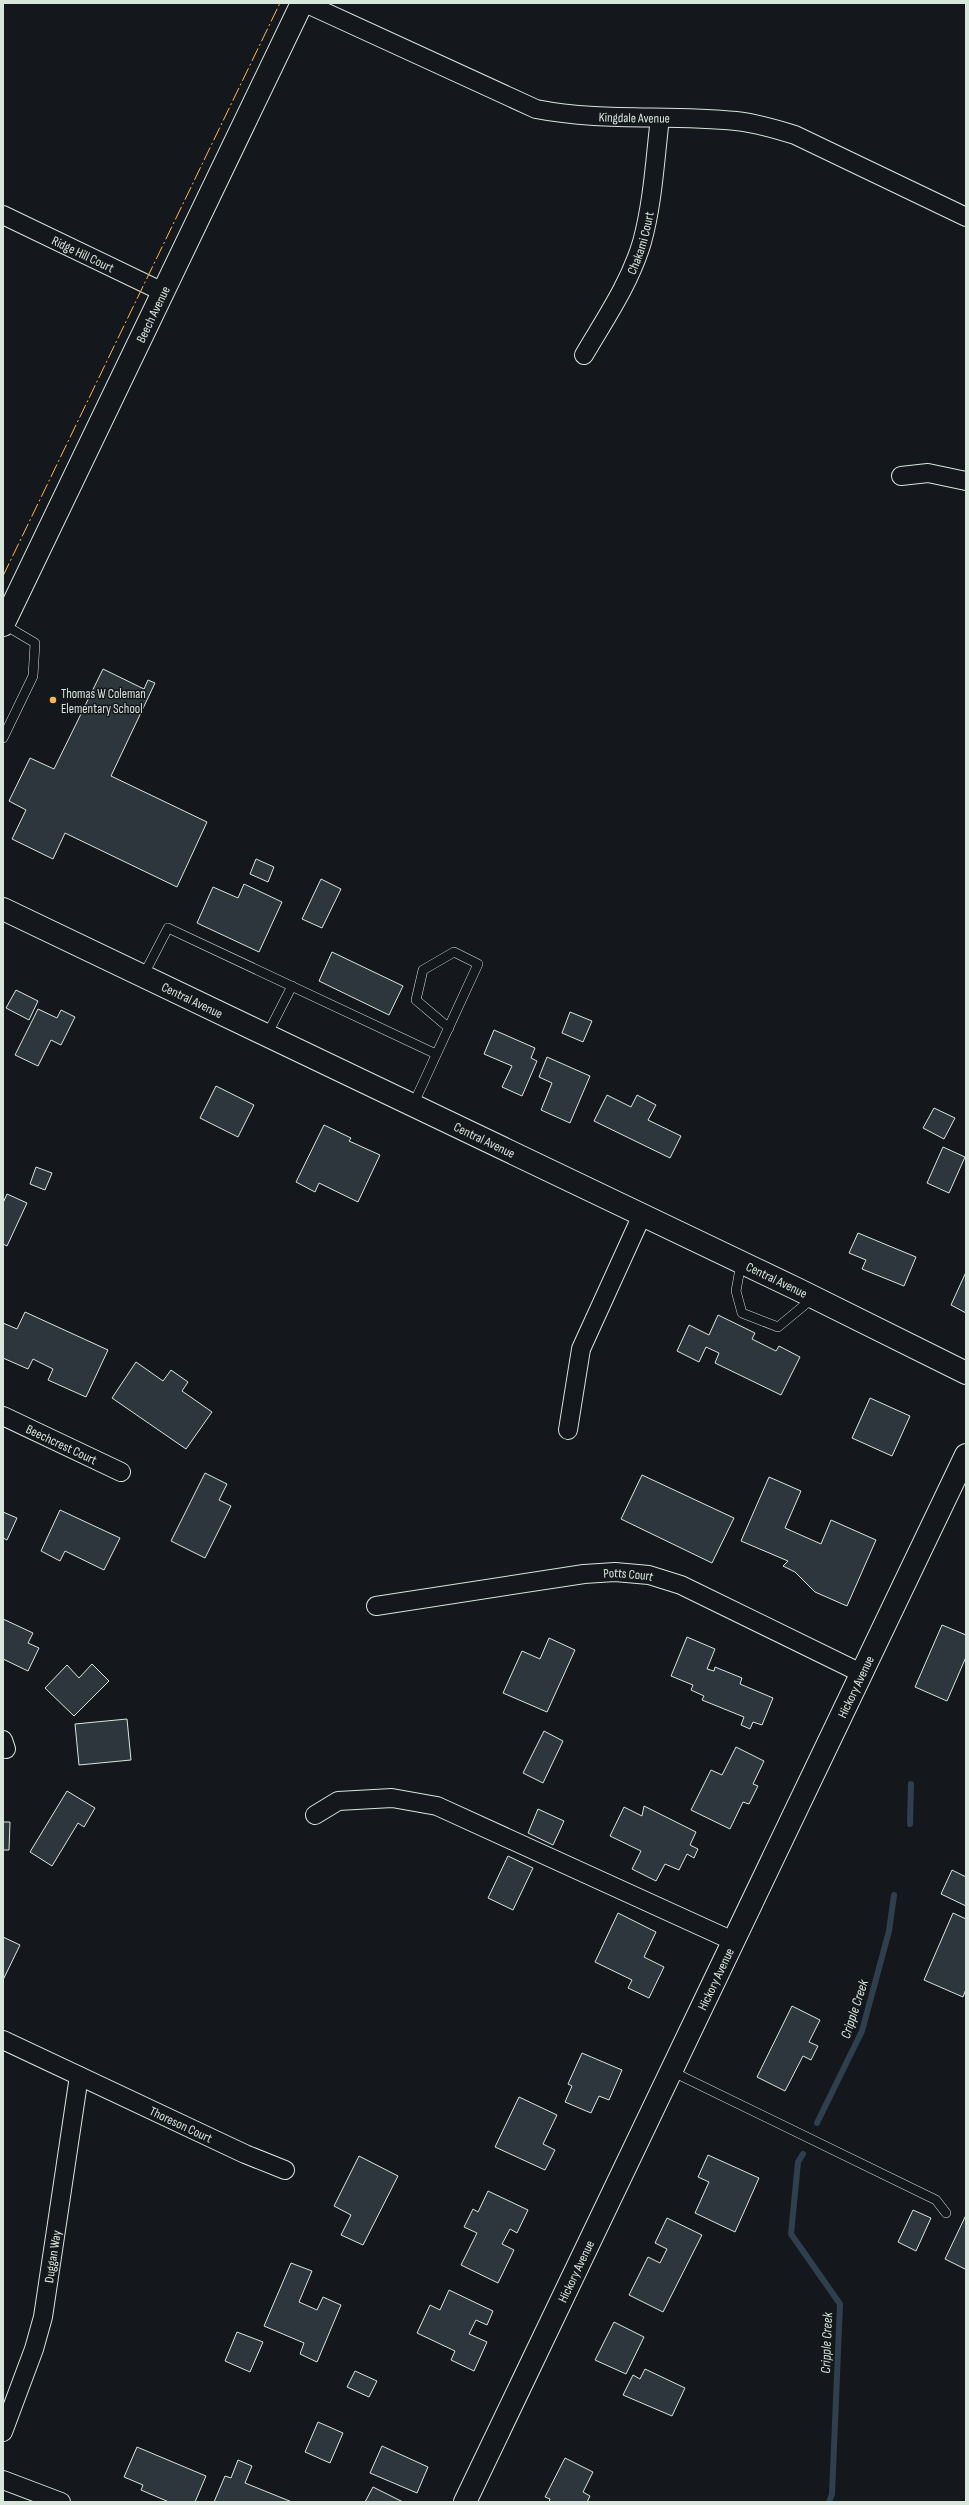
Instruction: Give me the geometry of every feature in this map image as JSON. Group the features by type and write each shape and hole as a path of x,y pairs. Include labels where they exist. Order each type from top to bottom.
{"street":[{"name":"Beech Avenue","path":"3,624 13,596 163,292 302,3"},
{"name":"Kingdale Avenue","path":"305,3 536,109 567,115 736,121 773,128 795,135 966,217"},
{"name":"Chakami Court","path":"584,355 623,288 642,242 650,205 660,118"},
{"name":"Ridge Hill Court","path":"3,214 163,292"},
{"path":"901,476 928,473 966,482"},
{"name":"Central Avenue","path":"3,909 814,1297 966,1372"},
{"path":"568,1430 581,1349 642,1215"},
{"name":"Beechcrest Court","path":"3,1416 121,1472"},
{"name":"Hickory Avenue","path":"465,2502 966,1455"},
{"name":"Potts Court","path":"376,1606 584,1574 615,1572 649,1575 681,1585 862,1673"},
{"path":"315,1816 338,1801 392,1798 437,1806 733,1941"},
{"name":"Thoreson Court","path":"3,2040 245,2154 285,2170"},
{"name":"Duggan Way","path":"3,2432 34,2349 43,2316 79,2076"},
{"path":"3,2480 61,2502"}],"lane":[{"path":"3,624 35,643 33,676 3,738"},
{"path":"143,976 168,928 436,1054"},
{"path":"413,1105 436,1054 449,1028 478,964 454,952 423,970 416,1000 449,1028"},
{"path":"267,1035 292,986"},
{"path":"741,1262 736,1291 742,1312 778,1327 814,1297"},
{"path":"671,2071 936,2200 946,2213"}],"building":[{"path":"103,669 144,689 148,680 155,683 111,776 207,822 177,887 65,833 53,859 12,839 26,810 9,801 30,758 54,769"},
{"path":"256,859 274,867 268,882 250,874"},
{"path":"321,879 341,889 322,928 302,919"},
{"path":"244,884 282,902 259,952 197,923 213,887 238,898"},
{"path":"332,952 403,986 389,1015 319,981"},
{"path":"16,990 38,1001 29,1020 6,1008"},
{"path":"38,1009 57,1018 61,1010 75,1017 61,1045 51,1040 38,1066 15,1055"},
{"path":"570,1012 592,1021 583,1042 562,1033"},
{"path":"494,1030 535,1048 531,1058 537,1061 522,1096 502,1087 512,1066 484,1054"},
{"path":"547,1057 590,1076 570,1123 541,1110 552,1083 539,1077"},
{"path":"216,1086 254,1105 238,1137 200,1118"},
{"path":"607,1095 631,1107 637,1095 656,1105 648,1120 681,1136 670,1158 594,1121"},
{"path":"934,1108 955,1118 944,1139 923,1128"},
{"path":"324,1125 351,1138 349,1141 380,1155 358,1202 319,1183 315,1192 296,1182"},
{"path":"943,1147 965,1157 949,1193 927,1183"},
{"path":"36,1167 52,1173 45,1190 30,1184"},
{"path":"7,1194 27,1203 7,1246 3,1244 3,1203"},
{"path":"858,1233 916,1257 904,1286 862,1269 866,1260 849,1253"},
{"path":"966,1272 966,1313 951,1305"},
{"path":"25,1312 108,1350 86,1397 48,1380 53,1369 33,1359 28,1369 3,1358 3,1323 17,1329"},
{"path":"718,1315 755,1333 752,1339 776,1351 779,1346 800,1357 781,1395 715,1363 719,1353 706,1347 699,1362 677,1351 689,1325 709,1335"},
{"path":"136,1362 163,1381 171,1370 188,1382 182,1391 212,1412 186,1449 112,1398"},
{"path":"870,1398 910,1416 892,1456 852,1438"},
{"path":"205,1473 227,1484 219,1500 231,1506 205,1558 171,1541"},
{"path":"642,1475 734,1518 712,1563 621,1519"},
{"path":"769,1477 801,1491 785,1528 821,1544 831,1520 876,1540 847,1606 815,1592 795,1572 783,1566 788,1561 741,1541"},
{"path":"60,1510 120,1538 104,1570 65,1551 60,1561 41,1551"},
{"path":"3,1512 17,1518 7,1540 3,1538"},
{"path":"3,1619 33,1633 28,1643 39,1648 28,1671 3,1659"},
{"path":"942,1625 966,1635 966,1657 947,1701 915,1687"},
{"path":"687,1637 715,1649 707,1669 714,1671 715,1667 742,1678 740,1684 773,1698 762,1725 753,1722 750,1729 741,1725 744,1717 702,1700 704,1696 691,1690 693,1685 671,1676"},
{"path":"549,1638 575,1650 547,1712 503,1693 522,1651 540,1659"},
{"path":"92,1664 109,1681 74,1716 45,1688 67,1665 79,1678"},
{"path":"127,1719 131,1760 79,1765 75,1724"},
{"path":"544,1731 563,1741 543,1783 523,1773"},
{"path":"736,1747 764,1761 753,1784 758,1786 749,1804 743,1802 730,1829 691,1810 711,1770 722,1775"},
{"path":"67,1791 95,1808 84,1827 78,1823 52,1866 30,1852"},
{"path":"644,1806 696,1832 690,1845 698,1849 694,1858 687,1854 679,1870 665,1864 656,1881 632,1869 641,1851 610,1836 624,1807 642,1816"},
{"path":"538,1809 564,1821 553,1845 528,1833"},
{"path":"3,1822 10,1822 9,1850 3,1850"},
{"path":"508,1856 533,1868 513,1910 488,1898"},
{"path":"952,1870 966,1877 966,1906 941,1894"},
{"path":"618,1913 656,1932 644,1957 664,1967 649,1998 628,1988 632,1980 595,1962"},
{"path":"953,1913 966,1919 966,1989 963,1997 924,1980"},
{"path":"3,1937 20,1945 3,1980"},
{"path":"792,2006 820,2020 809,2042 818,2046 811,2060 803,2056 785,2091 757,2077"},
{"path":"582,2053 622,2070 609,2100 599,2096 591,2113 565,2102 572,2086 568,2084"},
{"path":"519,2097 557,2115 543,2144 555,2150 545,2170 495,2147"},
{"path":"708,2155 759,2178 735,2232 695,2213 709,2182 698,2177"},
{"path":"359,2156 398,2176 363,2245 341,2235 351,2215 334,2206"},
{"path":"488,2191 528,2210 517,2233 510,2229 502,2244 514,2250 498,2283 461,2265 477,2233 464,2227 473,2209 478,2212"},
{"path":"913,2210 931,2218 916,2251 898,2242"},
{"path":"966,2215 966,2266 965,2269 945,2259"},
{"path":"667,2218 702,2235 663,2312 629,2295 648,2257 660,2263 667,2249 655,2243"},
{"path":"291,2263 312,2271 299,2302 317,2310 323,2297 341,2305 317,2362 300,2354 304,2343 264,2326"},
{"path":"449,2290 493,2311 487,2325 476,2320 469,2334 487,2342 474,2371 451,2360 455,2351 417,2333 430,2305 440,2310"},
{"path":"614,2322 644,2337 626,2374 595,2360"},
{"path":"237,2332 263,2342 250,2372 225,2361"},
{"path":"645,2369 685,2388 672,2416 623,2395 633,2375 640,2379"},
{"path":"355,2371 377,2381 369,2397 347,2387"},
{"path":"318,2422 343,2433 330,2463 305,2452"},
{"path":"382,2446 428,2467 417,2493 370,2473"},
{"path":"137,2447 206,2476 195,2502 169,2502 141,2490 143,2485 124,2477"},
{"path":"565,2458 593,2472 583,2492 590,2496 587,2502 549,2502 550,2499 545,2497"},
{"path":"238,2460 252,2466 245,2483 292,2502 214,2502 225,2476 231,2478"},
{"path":"373,2487 403,2502 365,2502"}],"waterway":[{"name":"Cripple Creek","path":"910,1824 911,1784"},
{"name":"Cripple Creek","path":"817,2123 862,2031 889,1931 894,1895"},
{"name":"Cripple Creek","path":"803,2154 798,2162 791,2234 840,2304 832,2494 829,2502"}],"power":[{"path":"3,576 280,3"}],"place":[{"name":"Thomas W Coleman Elementary School","path":"53,700"}]}
